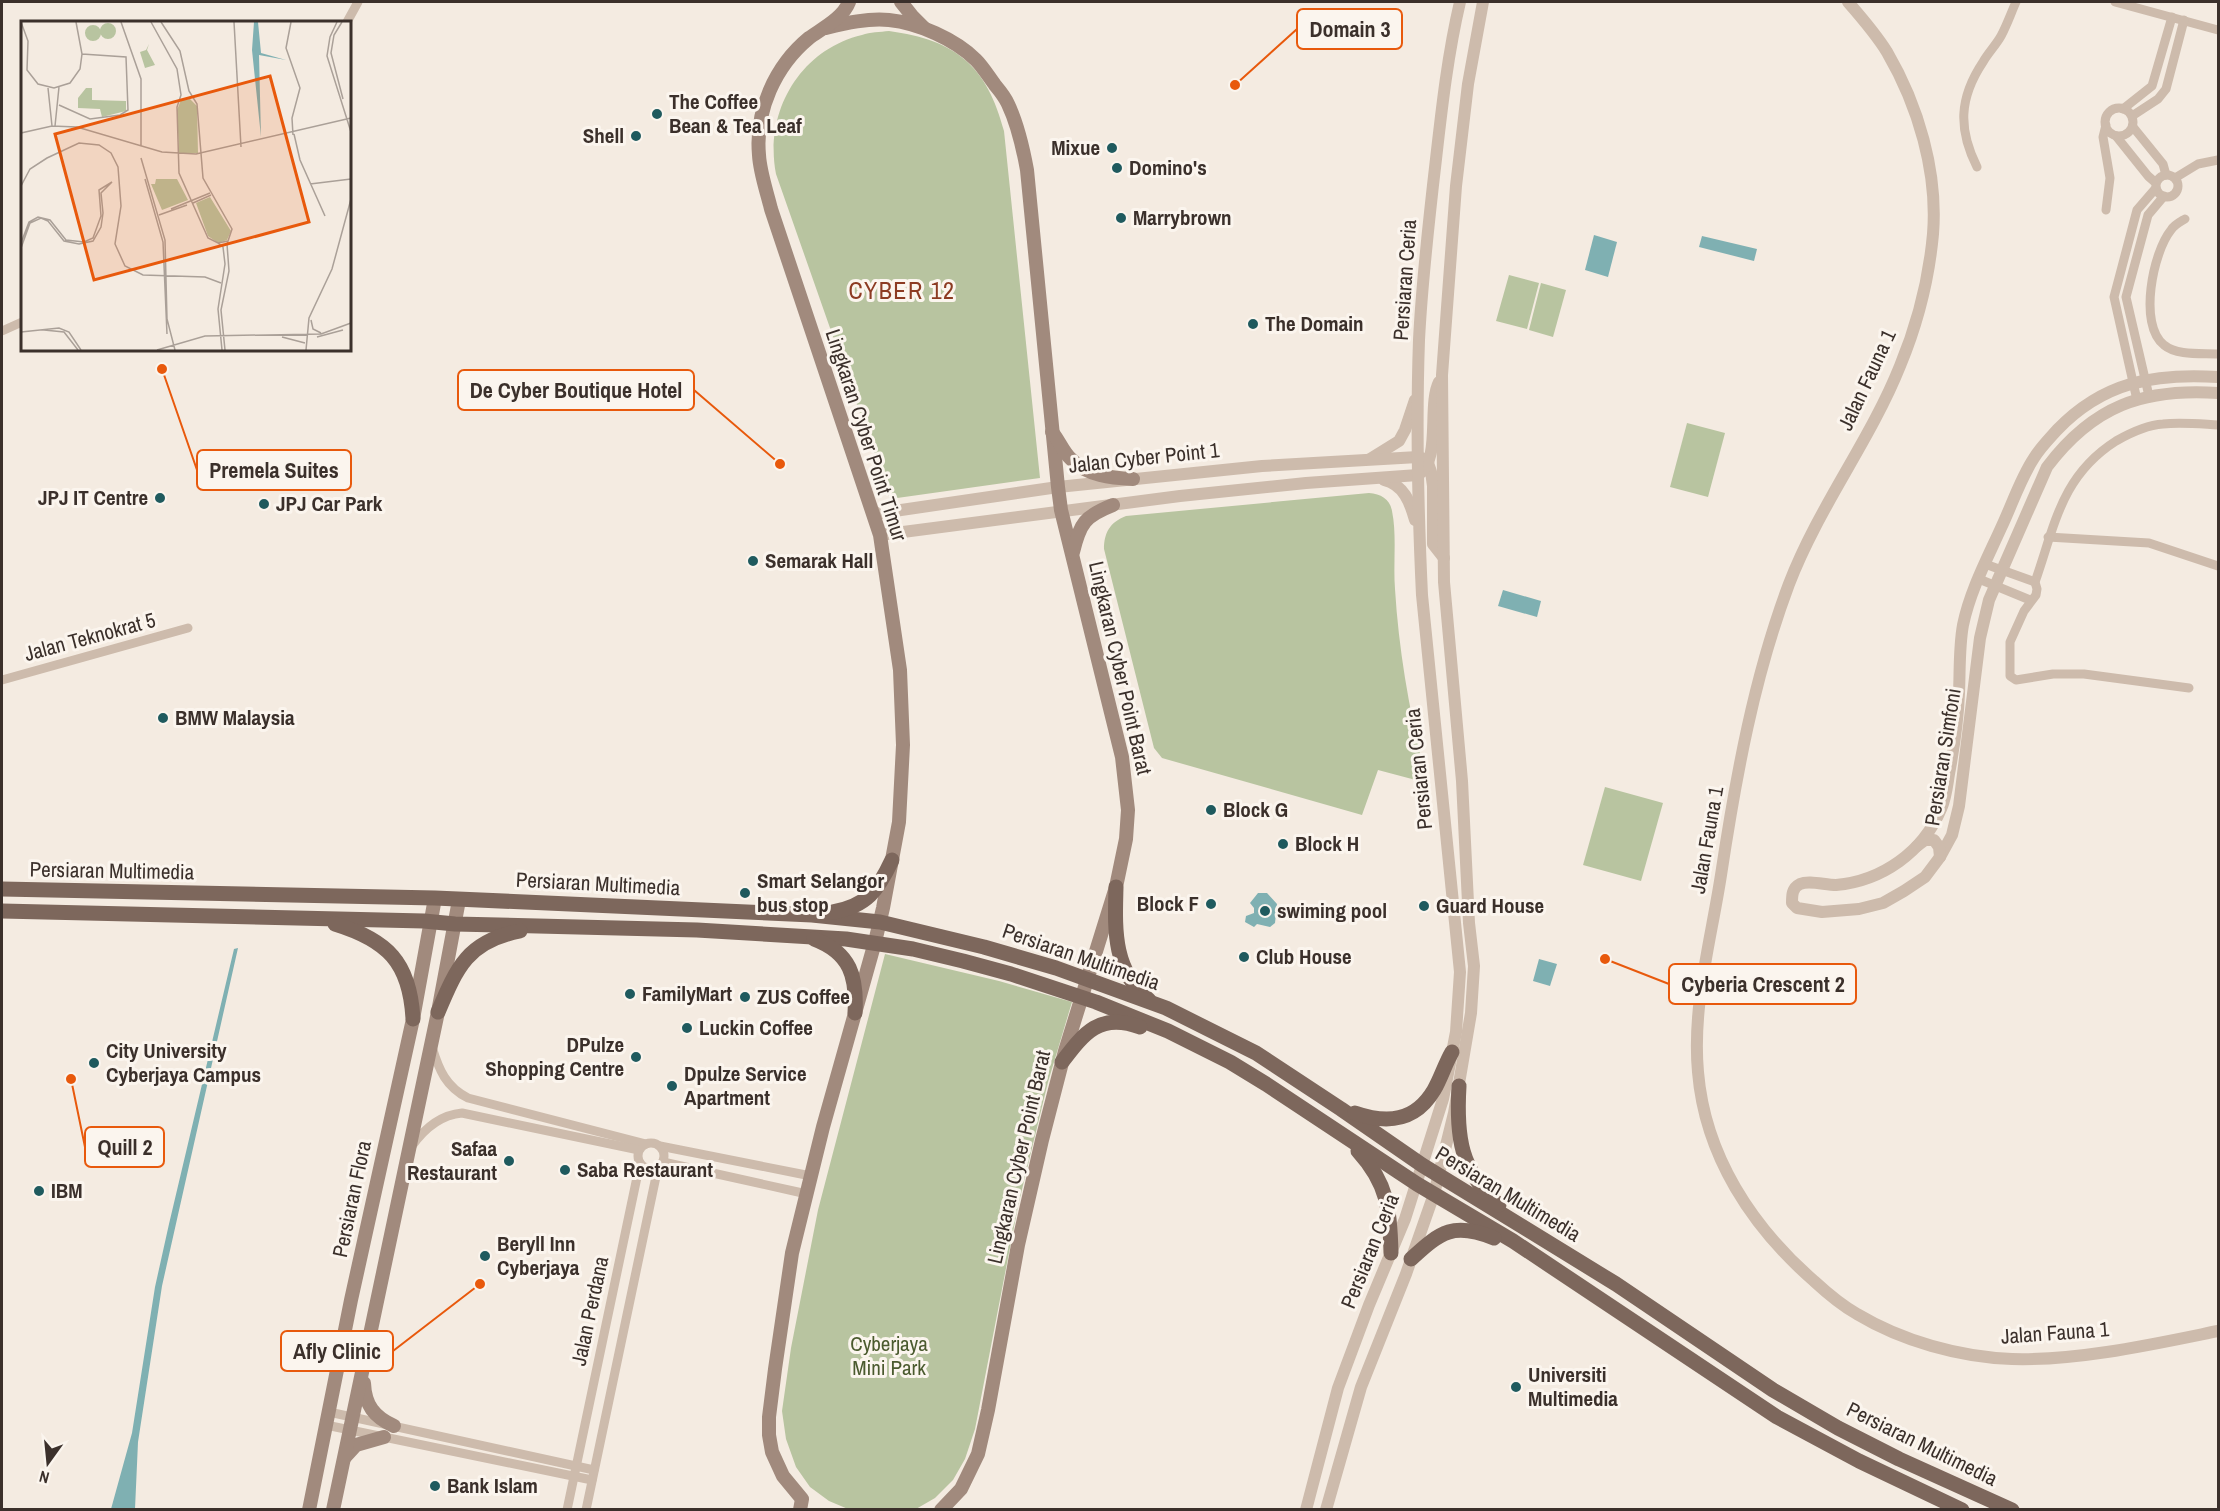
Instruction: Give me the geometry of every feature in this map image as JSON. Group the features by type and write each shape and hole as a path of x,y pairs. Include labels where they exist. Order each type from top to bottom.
{"main road":[{"name":"Lingkaran Cyber Point Timur","path":"814,1509 801,1504 783,1476 772,1452 769,1435 775,1369 792,1253 844,1047 875,942 892,860 899,822 903,745 902,705 895,628 880,535 771,209 759,157 759,134 767,95 785,62 810,38 826,28 848,7 849,2"},
{"path":"901,2 927,31"},
{"path":"826,28 850,22 888,20 927,31"},
{"name":"Lingkaran Cyber Point Barat","path":"927,31 962,48 977,61 1007,101 1023,144 1061,510 1122,757 1128,810 1126,839 1116,887 1062,1062 1042,1140 1018,1245 978,1454 962,1489 941,1509"},
{"path":"1051,430 1071,459 1084,470 1111,478 1134,479"},
{"path":"1072,554 1083,523 1096,512 1113,505"},
{"path":"813,915 842,910 868,898 876,891 892,860"},
{"path":"1116,887 1115,937 1118,949 1131,979 1143,995 1152,1002"},
{"name":"Persiaran Multimedia","path":"2,890 435,898 813,915 880,922 984,947 1152,1002 1256,1053 1341,1108 1422,1166 1616,1284 1773,1390 1829,1423 1931,1475 2012,1509"},
{"name":"Persiaran Flora","path":"309,1509 413,1019 435,898"},
{"path":"333,1509 438,1012 459,900"},
{"name":"Persiaran Multimedia","path":"2,911 430,921 455,924 803,935 875,942 963,961 1082,996 1168,1031 1266,1083 1417,1184 1551,1266 1777,1417 1860,1461 1962,1509"},
{"path":"316,918 367,936 394,957 408,985 413,1019"},
{"path":"438,1012 458,969 480,945 496,937 562,926"},
{"path":"803,935 828,945 838,952 849,966 855,986 855,1013"},
{"path":"1062,1062 1091,1028 1110,1022 1121,1022 1173,1041 1266,1083"},
{"path":"1341,1108 1381,1120 1413,1114 1435,1088 1452,1052"},
{"path":"1459,1086 1459,1125 1466,1163 1475,1181 1486,1194 1542,1239"},
{"path":"1328,1124 1353,1145 1380,1180 1390,1210 1391,1253"},
{"path":"1411,1260 1424,1247 1446,1232 1465,1230 1477,1231 1551,1266"},
{"path":"363,1371 364,1393 372,1411 382,1420 394,1426"},
{"path":"345,1457 356,1445 384,1437"}],"street":[{"path":"348,21 358,2"},
{"name":"Persiaran Ceria","path":"1423,459 1418,390 1419,339 1430,205 1443,99 1460,2"},
{"name":"Persiaran Ceria","path":"1326,1509 1358,1396 1434,1194 1459,1086 1471,1013 1474,966 1469,923 1462,780 1450,658 1444,558 1442,375 1456,186 1468,84 1483,2"},
{"name":"Jalan Fauna 1","path":"1848,2 1887,52 1910,101 1924,140 1928,162 1933,191 1933,232 1923,293 1901,365 1882,404 1814,525 1790,582 1769,642 1758,683 1728,828 1701,990 1698,1068 1708,1123 1730,1179 1745,1206 1767,1235 1798,1267 1829,1294 1878,1326 1910,1339 1943,1348 1975,1355 2012,1359 2052,1358 2144,1346 2218,1331"},
{"path":"1977,167 1969,151 1963,127 1967,93 1973,77 2006,27 2016,2"},
{"path":"2115,2 2218,30"},
{"path":"2106,210 2110,177 2103,137 2106,118 2111,110 2123,109 2152,86 2178,19"},
{"path":"2132,116 2157,99 2166,89 2178,19"},
{"path":"2152,86 2166,89"},
{"path":"2106,125 2108,131 2116,136 2156,186 2159,193 2169,196 2175,192 2178,185 2133,127 2132,116 2123,109"},
{"path":"2116,136 2128,134 2133,127"},
{"path":"2143,398 2114,297 2137,210 2156,186 2160,177 2170,177 2198,164 2218,160"},
{"path":"2138,382 2126,297 2148,215 2164,196"},
{"path":"2185,219 2172,228 2167,236 2152,274 2150,286 2152,320 2161,343 2175,351 2218,354"},
{"path":"2,331 21,322"},
{"path":"1423,459 1431,453 1434,395 1442,375"},
{"name":"Persiaran Simfoni","path":"2218,376 2196,375 2138,382 2089,402 2072,415 2044,444 2028,467 1985,564 1963,624 1957,721 1945,797 1934,822 1909,853 1891,868 1864,880 1824,885 1798,884 1794,888 1792,903 1797,908 1822,912 1859,909 1883,903 1925,877 1940,857 1952,835 1959,806 1980,638 1989,600 2047,467 2059,452 2099,417 2120,405 2177,392 2218,393"},
{"path":"1367,461 1399,441 1418,390"},
{"path":"2189,688 2084,674 2053,674 2016,680 2010,676 2008,658 2010,642 2030,600 2036,595 2035,582 2049,537 2073,482 2092,458 2131,432 2161,424 2218,424"},
{"path":"1418,475 1423,472 1423,459"},
{"path":"1423,459 1433,486 1433,544 1444,558"},
{"name":"Jalan Cyber Point 1","path":"874,514 1058,487 1262,466 1423,459"},
{"name":"Persiaran Ceria","path":"1306,1509 1338,1388 1417,1184 1443,1099 1452,1052 1460,972 1426,649 1418,475"},
{"name":"Jalan Cyber Point 1","path":"880,535 1061,510 1296,484 1418,475"},
{"path":"1378,479 1395,483 1401,488 1413,513 1419,533"},
{"path":"2049,537 2149,543 2218,566"},
{"path":"1985,564 2035,582"},
{"path":"1979,579 2030,600"},
{"name":"Jalan Teknokrat 5","path":"2,680 188,628"},
{"path":"1909,853 1925,840 1934,840 1939,847 1940,857"},
{"path":"431,1044 441,1074 457,1092 468,1098 643,1147"},
{"path":"409,1152 429,1126 446,1116 462,1113 643,1147 652,1143 811,1176"},
{"name":"Jalan Perdana","path":"586,1509 634,1277 664,1154 660,1146"},
{"name":"Jalan Perdana","path":"567,1509 643,1147"},
{"path":"640,1163 646,1168 660,1165 807,1194"},
{"path":"616,1274 634,1277"},
{"path":"608,1311 626,1314"},
{"path":"595,1377 613,1380"},
{"path":"327,1419 352,1424 394,1426 576,1466 593,1475"},
{"path":"352,1424 384,1437 574,1476 593,1475"}],"green space":[{"path":"889,31 933,41 950,49 978,73 997,108 1004,131 1040,478 890,499 776,174 774,151 781,107 791,87 804,69 820,54 840,43 865,34"},
{"path":"1509,275 1539,283 1527,329 1496,321"},
{"path":"1541,283 1566,290 1553,337 1529,330"},
{"path":"1687,423 1725,433 1708,497 1670,487"},
{"path":"1369,493 1384,498 1392,511 1399,638 1411,711 1427,783 1378,770 1362,815 1162,758 1154,748 1104,549 1105,538 1112,525 1126,516"},
{"path":"1605,787 1663,803 1641,881 1583,865"},
{"name":"Cyberjaya Mini Park","path":"885,954 999,981 1072,1002 1048,1082 1018,1206 975,1429 965,1459 953,1480 935,1498 916,1509 848,1509 829,1501 810,1487 796,1467 786,1439 782,1411 791,1348 818,1210"}],"water":[{"path":"1594,235 1617,242 1608,277 1585,270"},
{"path":"1702,236 1757,249 1754,261 1699,247"},
{"path":"1503,590 1541,601 1537,617 1498,606"},
{"name":"swiming pool","path":"1258,893 1267,893 1277,904 1275,923 1270,927 1257,924 1254,927 1245,922 1246,916 1254,913 1254,908 1250,903"},
{"path":"238,948 162,1286 138,1442 135,1509 111,1509 132,1433 155,1287 169,1224 234,949"},
{"path":"1539,959 1557,964 1550,986 1533,981"}],"place":[{"name":"Domain 3","path":"1235,85"},
{"name":"The Coffee Bean & Tea Leaf","path":"657,114"},
{"name":"Shell","path":"636,136"},
{"name":"Mixue","path":"1112,148"},
{"name":"Domino's","path":"1117,168"},
{"name":"Marrybrown","path":"1121,218"},
{"name":"The Domain","path":"1253,324"},
{"name":"Premela Suites","path":"162,369"},
{"name":"De Cyber Boutique Hotel","path":"780,464"},
{"name":"JPJ IT Centre","path":"160,498"},
{"name":"JPJ Car Park","path":"264,504"},
{"name":"Semarak Hall","path":"753,561"},
{"name":"BMW Malaysia","path":"163,718"},
{"name":"Block G","path":"1211,810"},
{"name":"Block H","path":"1283,844"},
{"name":"Smart Selangor bus stop","path":"745,893"},
{"name":"Block F","path":"1211,904"},
{"name":"Guard House","path":"1424,906"},
{"name":"swiming pool","path":"1265,911"},
{"name":"Club House","path":"1244,957"},
{"name":"Cyberia Crescent 2","path":"1605,959"},
{"name":"FamilyMart","path":"630,994"},
{"name":"ZUS Coffee","path":"745,997"},
{"name":"Luckin Coffee","path":"687,1028"},
{"name":"DPulze Shopping Centre","path":"636,1057"},
{"name":"City University Cyberjaya Campus","path":"94,1063"},
{"name":"Quill 2","path":"71,1079"},
{"name":"Dpulze Service Apartment","path":"672,1086"},
{"name":"Safaa Restaurant","path":"509,1161"},
{"name":"Saba Restaurant","path":"565,1170"},
{"name":"IBM","path":"39,1191"},
{"name":"Beryll Inn Cyberjaya","path":"485,1256"},
{"name":"Afly Clinic","path":"480,1284"},
{"name":"Universiti Multimedia","path":"1516,1387"},
{"name":"Bank Islam","path":"435,1486"}],"district":[{"name":"CYBER 12","path":"902,291"}]}
